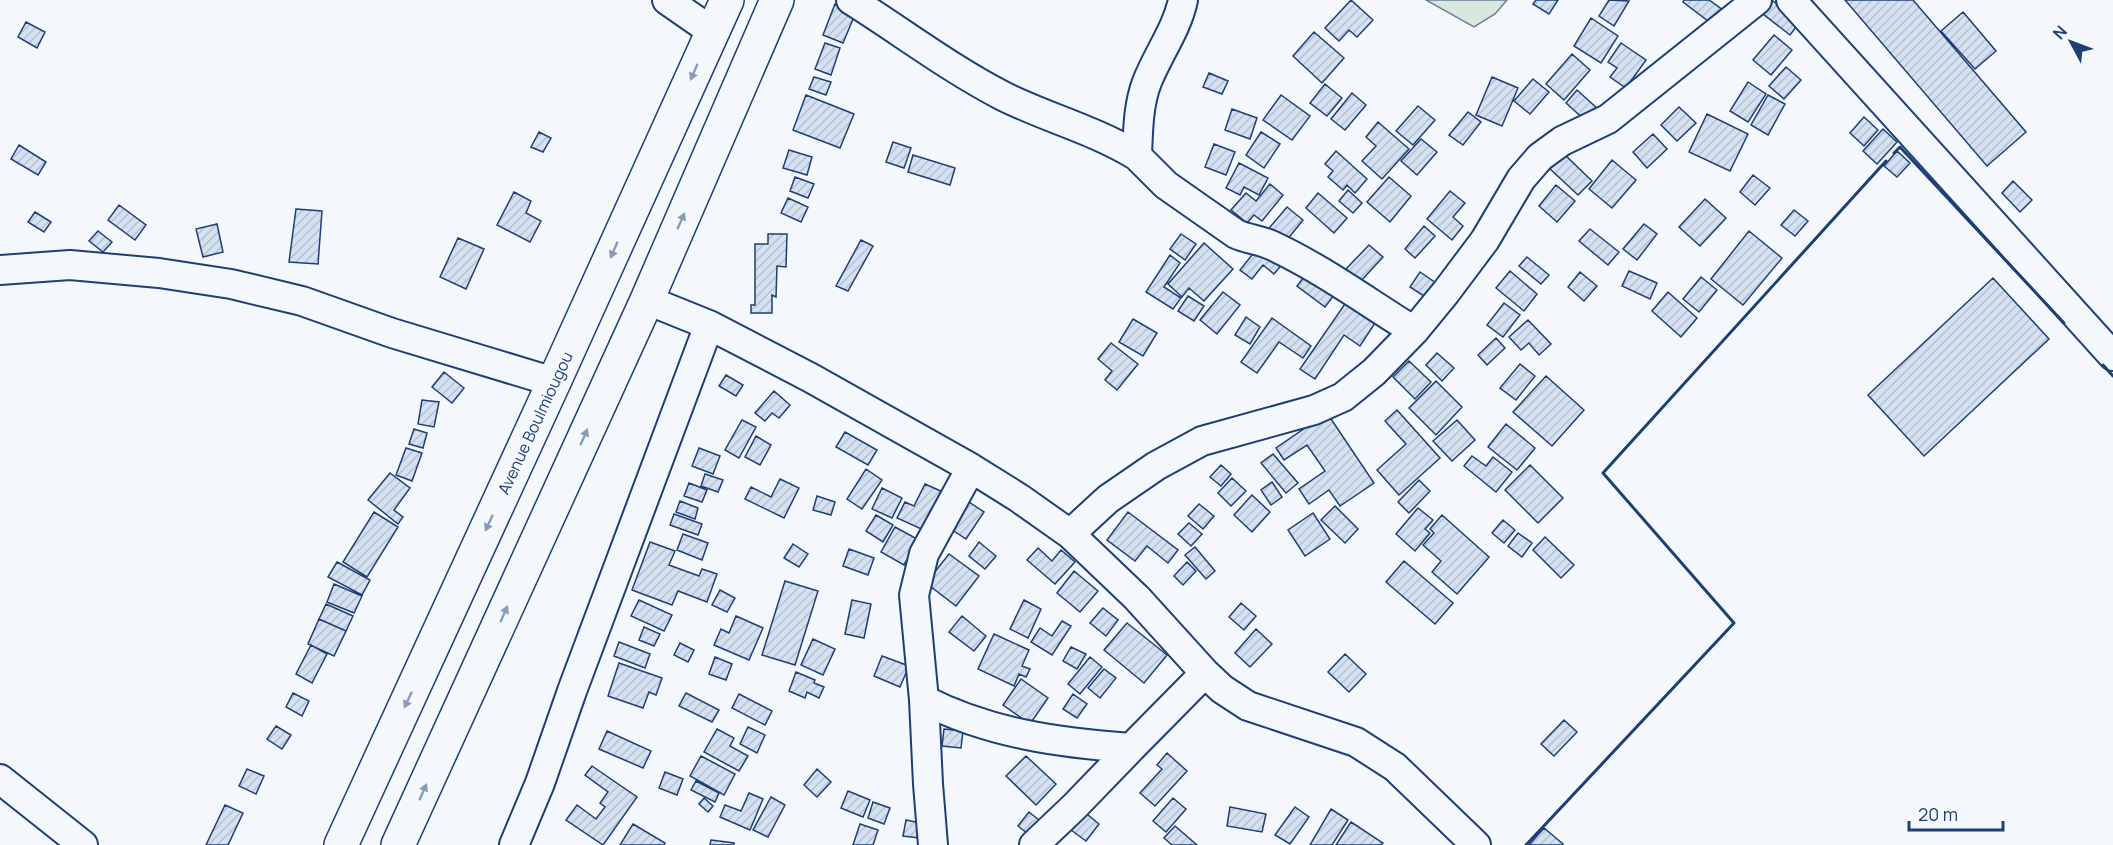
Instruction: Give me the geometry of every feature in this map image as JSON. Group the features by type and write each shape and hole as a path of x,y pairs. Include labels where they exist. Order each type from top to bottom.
{"highway":[{"name":"Avenue Boulmiougou","path":"341,845 727,0"},
{"path":"399,845 646,300 777,0"}],"street":[{"path":"667,0 712,32"},
{"path":"851,0 964,75 1047,116 1114,142 1137,156 1166,185 1236,234 1248,240 1270,245 1313,268 1414,331"},
{"path":"1137,156 1139,116 1146,84 1180,14 1184,0"},
{"path":"1070,534 1108,499 1156,466 1202,441 1314,410 1343,397 1374,372 1414,331 1485,240 1504,204 1540,157 1562,141 1608,119 1757,0"},
{"path":"1791,0 2113,356"},
{"path":"0,270 70,265 159,273 231,284 302,301 392,333 554,382"},
{"path":"646,300 709,325 811,378 971,468 1019,498 1070,534 1137,598 1222,689 1248,706 1356,742 1395,767 1476,845"},
{"path":"514,845 540,783 572,690 709,325"},
{"path":"933,845 924,700 914,595 924,554 971,468"},
{"path":"1034,845 1205,673"},
{"path":"924,700 952,714 994,728 1061,742 1131,748"},
{"path":"0,779 83,845"}],"shaded area":[{"path":"1426,0 1507,0 1495,14 1474,27"}],"building":[{"path":"1351,0 1373,20 1357,37 1349,30 1339,41 1325,28"},
{"path":"1536,0 1558,0 1549,14 1533,4"},
{"path":"1609,0 1629,1 1614,26 1599,16"},
{"path":"1684,0 1709,0 1723,10 1712,24 1683,2"},
{"path":"1845,0 1913,0 2026,132 1987,166"},
{"path":"1773,1 1800,22 1790,35 1763,14"},
{"path":"835,4 856,12 843,43 823,35"},
{"path":"1963,12 1996,51 1975,69 1941,31"},
{"path":"1591,18 1618,36 1601,63 1574,46"},
{"path":"26,22 45,32 37,48 18,37"},
{"path":"1314,32 1344,58 1322,83 1293,56"},
{"path":"1774,35 1792,50 1771,75 1753,60"},
{"path":"825,43 840,48 831,75 815,69"},
{"path":"1621,43 1646,60 1626,88 1610,77 1617,68 1608,62"},
{"path":"1572,54 1590,70 1564,100 1546,84"},
{"path":"1786,67 1801,80 1784,99 1769,86"},
{"path":"1209,73 1228,81 1222,94 1203,87"},
{"path":"814,77 831,82 826,95 809,89"},
{"path":"1492,77 1518,88 1502,126 1476,115"},
{"path":"1533,79 1549,92 1530,114 1514,101"},
{"path":"1748,82 1766,94 1748,122 1730,111"},
{"path":"1325,84 1342,98 1327,116 1310,103"},
{"path":"1577,90 1598,109 1587,122 1566,103"},
{"path":"1352,93 1366,105 1345,130 1331,119"},
{"path":"806,95 854,114 840,148 793,130"},
{"path":"1281,95 1310,116 1292,140 1263,120"},
{"path":"1768,95 1785,104 1768,135 1751,125"},
{"path":"1418,106 1435,120 1413,145 1396,131"},
{"path":"1679,107 1696,123 1677,141 1661,125"},
{"path":"1232,109 1257,118 1250,139 1225,130"},
{"path":"1468,112 1481,122 1463,145 1449,135"},
{"path":"1707,114 1748,134 1730,171 1689,152"},
{"path":"1864,117 1878,130 1864,146 1850,133"},
{"path":"1378,122 1409,149 1382,179 1362,161 1376,146 1366,137"},
{"path":"1883,129 1897,142 1877,164 1863,151"},
{"path":"539,132 551,138 543,152 531,147"},
{"path":"1261,132 1280,144 1264,168 1246,155"},
{"path":"1653,134 1667,149 1647,168 1633,152"},
{"path":"1421,139 1437,152 1417,175 1401,161"},
{"path":"893,142 911,148 904,168 886,162"},
{"path":"1214,144 1235,152 1226,175 1205,167"},
{"path":"19,145 46,162 38,175 11,159"},
{"path":"789,150 812,157 807,175 783,168"},
{"path":"1336,151 1367,179 1355,193 1347,185 1343,190 1328,177 1333,171 1325,164"},
{"path":"1897,151 1910,163 1897,177 1884,166"},
{"path":"1563,153 1592,181 1578,195 1549,168"},
{"path":"913,155 955,168 950,185 908,172"},
{"path":"1612,160 1636,180 1612,208 1589,189"},
{"path":"1239,163 1268,178 1259,195 1244,187 1240,195 1226,188"},
{"path":"1753,175 1770,188 1755,205 1740,192"},
{"path":"795,177 814,184 808,198 790,191"},
{"path":"1389,177 1411,196 1390,222 1367,202"},
{"path":"2013,181 2032,200 2020,212 2002,193"},
{"path":"1270,184 1283,195 1262,221 1254,215 1247,223 1231,210 1246,193 1256,201"},
{"path":"1556,185 1575,201 1557,222 1539,206"},
{"path":"1348,190 1362,203 1353,213 1339,201"},
{"path":"1450,191 1465,203 1453,217 1463,226 1452,240 1427,219"},
{"path":"514,192 531,201 526,213 541,221 530,242 497,225"},
{"path":"1318,193 1347,218 1334,233 1306,208"},
{"path":"788,198 808,207 801,222 781,213"},
{"path":"1705,199 1726,218 1700,246 1679,227"},
{"path":"119,205 146,225 135,240 108,220"},
{"path":"1287,207 1303,220 1282,246 1265,233"},
{"path":"296,209 322,211 318,264 289,262"},
{"path":"1794,210 1808,221 1795,236 1781,225"},
{"path":"35,212 51,222 44,232 28,222"},
{"path":"217,224 223,252 203,257 196,229"},
{"path":"1644,224 1657,234 1637,260 1623,249"},
{"path":"1424,226 1435,236 1415,258 1405,249"},
{"path":"1590,229 1619,252 1608,265 1579,241"},
{"path":"98,231 112,242 103,252 89,241"},
{"path":"1749,231 1782,258 1743,305 1711,279"},
{"path":"768,234 787,234 786,267 777,266 776,297 772,295 772,313 751,313 751,305 755,305 755,244 768,244"},
{"path":"1181,234 1196,244 1185,260 1170,249"},
{"path":"458,238 484,249 466,289 440,277"},
{"path":"861,240 873,246 848,291 836,286"},
{"path":"1204,243 1233,269 1204,301 1189,288 1182,297 1168,284"},
{"path":"1260,245 1283,263 1274,274 1263,265 1252,279 1240,270"},
{"path":"1369,245 1383,257 1360,282 1346,269"},
{"path":"1170,255 1180,263 1164,287 1181,298 1173,309 1146,292"},
{"path":"1527,257 1549,275 1541,284 1519,266"},
{"path":"1510,271 1537,294 1524,311 1496,288"},
{"path":"1629,271 1657,283 1650,299 1622,286"},
{"path":"1420,272 1436,283 1427,298 1410,287"},
{"path":"1580,272 1597,286 1584,301 1568,287"},
{"path":"1307,273 1335,294 1325,307 1297,286"},
{"path":"1701,277 1717,290 1699,312 1683,299"},
{"path":"1993,278 2049,339 1924,456 1868,395"},
{"path":"1223,292 1240,305 1217,334 1200,320"},
{"path":"1668,292 1697,318 1681,337 1652,311"},
{"path":"1188,296 1204,306 1194,321 1178,311"},
{"path":"1347,301 1377,320 1360,346 1344,335 1315,379 1300,369"},
{"path":"1504,303 1520,315 1503,337 1487,325"},
{"path":"1246,317 1260,327 1250,344 1235,335"},
{"path":"1272,318 1311,346 1303,358 1279,342 1257,373 1241,362"},
{"path":"1133,319 1157,333 1143,356 1119,342"},
{"path":"1528,320 1551,344 1539,355 1529,343 1521,350 1509,337"},
{"path":"1496,338 1505,348 1487,365 1478,355"},
{"path":"1111,343 1138,364 1117,390 1105,380 1112,371 1098,359"},
{"path":"1437,353 1454,368 1442,381 1426,365"},
{"path":"1409,361 1431,382 1415,399 1393,377"},
{"path":"1520,364 1535,376 1516,400 1500,388"},
{"path":"444,372 464,388 452,403 432,387"},
{"path":"726,375 743,385 736,396 719,386"},
{"path":"1546,376 1584,410 1552,446 1513,412"},
{"path":"1436,381 1462,407 1436,435 1409,408"},
{"path":"774,391 790,405 779,418 772,413 765,421 755,413"},
{"path":"422,400 439,402 434,427 418,424"},
{"path":"1397,410 1440,458 1399,495 1377,470 1406,444 1385,421"},
{"path":"1327,413 1374,483 1340,506 1329,490 1309,504 1299,489 1325,471 1307,445 1284,460 1276,448"},
{"path":"742,420 756,427 739,458 725,450"},
{"path":"1457,420 1475,440 1452,461 1433,441"},
{"path":"1506,424 1535,448 1517,470 1488,447"},
{"path":"414,429 427,433 423,448 409,444"},
{"path":"845,432 877,450 868,465 836,447"},
{"path":"756,436 771,445 760,465 745,457"},
{"path":"406,448 422,453 412,481 396,475"},
{"path":"699,448 720,456 713,474 692,466"},
{"path":"1273,454 1298,483 1286,493 1261,463"},
{"path":"1472,456 1486,466 1493,457 1512,472 1496,492 1464,466"},
{"path":"1221,465 1231,474 1221,486 1210,477"},
{"path":"1530,465 1563,498 1538,523 1505,490"},
{"path":"866,469 882,480 862,509 847,499"},
{"path":"390,473 410,488 394,510 403,517 398,524 368,500"},
{"path":"705,474 723,480 718,492 701,486"},
{"path":"1232,478 1246,491 1231,506 1218,493"},
{"path":"780,479 799,488 784,518 745,499 751,487 771,497"},
{"path":"1419,480 1430,491 1409,513 1398,502"},
{"path":"1272,482 1282,497 1271,505 1261,490"},
{"path":"689,483 707,490 702,502 684,496"},
{"path":"925,484 945,493 928,532 897,518 905,502 914,506"},
{"path":"882,488 902,498 892,518 872,509"},
{"path":"1252,495 1270,512 1252,532 1234,515"},
{"path":"817,496 835,502 831,515 813,510"},
{"path":"680,501 698,508 695,519 676,512"},
{"path":"969,502 984,512 966,539 951,529"},
{"path":"1199,504 1214,516 1203,529 1188,516"},
{"path":"1335,506 1358,529 1345,543 1321,520"},
{"path":"1418,508 1433,520 1425,529 1430,533 1415,551 1396,534"},
{"path":"374,512 398,527 367,577 343,562"},
{"path":"1128,512 1178,550 1168,563 1147,546 1135,561 1107,540"},
{"path":"1313,513 1330,539 1305,556 1288,530"},
{"path":"674,514 702,524 698,535 670,525"},
{"path":"876,515 893,525 883,542 866,531"},
{"path":"1442,515 1489,557 1457,594 1432,572 1441,561 1423,545 1434,533 1430,529"},
{"path":"1503,520 1515,530 1504,543 1492,533"},
{"path":"1189,523 1202,534 1191,546 1178,534"},
{"path":"895,527 919,540 904,565 881,552"},
{"path":"1518,533 1532,543 1522,557 1508,546"},
{"path":"683,534 708,543 702,560 677,550"},
{"path":"1545,537 1574,565 1561,578 1533,550"},
{"path":"650,542 675,551 669,565 699,576 702,569 717,574 707,602 678,591 672,605 632,590"},
{"path":"979,542 996,556 985,569 969,556"},
{"path":"793,544 808,554 799,567 784,558"},
{"path":"1195,547 1215,571 1206,579 1185,555"},
{"path":"1038,548 1052,561 1061,550 1075,562 1055,584 1027,560"},
{"path":"849,549 874,558 868,575 843,566"},
{"path":"949,554 979,576 956,606 926,583"},
{"path":"1404,561 1453,603 1435,624 1386,582"},
{"path":"337,562 370,580 362,595 328,577"},
{"path":"1187,562 1196,571 1183,585 1174,576"},
{"path":"1074,571 1098,591 1080,612 1057,593"},
{"path":"785,581 818,591 795,665 762,655"},
{"path":"334,584 362,596 354,613 327,602"},
{"path":"720,590 735,598 727,612 712,605"},
{"path":"639,600 672,615 664,631 631,616"},
{"path":"852,600 871,604 864,638 845,634"},
{"path":"1024,600 1041,609 1028,638 1010,629"},
{"path":"1241,603 1256,616 1244,630 1229,617"},
{"path":"326,604 353,616 346,631 319,619"},
{"path":"1103,608 1118,620 1106,636 1090,623"},
{"path":"736,616 763,628 749,660 714,645 721,629 729,633"},
{"path":"962,616 986,636 974,651 949,632"},
{"path":"319,619 346,631 334,656 308,644"},
{"path":"1062,621 1071,626 1052,655 1031,642 1040,628 1052,636"},
{"path":"1127,623 1167,655 1144,683 1104,650"},
{"path":"644,627 660,634 654,646 639,640"},
{"path":"1256,629 1272,644 1250,667 1235,653"},
{"path":"994,634 1029,650 1022,666 1030,669 1026,677 1019,674 1014,686 978,669"},
{"path":"813,639 835,649 823,675 801,665"},
{"path":"619,642 650,654 645,668 614,656"},
{"path":"680,643 694,650 688,662 674,655"},
{"path":"311,645 327,654 312,683 296,674"},
{"path":"1071,647 1086,654 1077,669 1063,661"},
{"path":"1345,654 1366,674 1349,692 1328,672"},
{"path":"882,656 909,666 900,687 874,676"},
{"path":"715,657 732,664 726,680 709,674"},
{"path":"1090,657 1102,667 1080,694 1068,684"},
{"path":"619,663 662,678 656,695 649,692 643,708 608,696"},
{"path":"1104,669 1116,678 1100,698 1088,688"},
{"path":"796,672 815,680 814,683 824,687 819,698 807,692 805,698 789,691"},
{"path":"1021,679 1048,698 1030,724 1003,705"},
{"path":"293,693 309,701 302,716 286,707"},
{"path":"686,693 719,710 712,722 679,706"},
{"path":"739,694 772,711 765,725 732,708"},
{"path":"1073,694 1087,704 1077,718 1063,709"},
{"path":"1564,720 1577,732 1554,756 1541,744"},
{"path":"276,726 291,735 282,749 267,739"},
{"path":"748,727 765,735 757,753 740,744"},
{"path":"717,729 734,738 730,746 748,756 739,771 704,752"},
{"path":"944,729 963,731 961,748 942,746"},
{"path":"607,731 651,751 643,768 599,749"},
{"path":"1167,753 1187,771 1155,806 1140,793 1162,769 1157,765"},
{"path":"701,756 735,774 724,795 690,776"},
{"path":"1026,756 1056,784 1036,805 1006,776"},
{"path":"592,766 637,797 603,845 566,820 577,805 596,819 605,807 600,803 608,792 585,775"},
{"path":"247,769 264,776 256,794 239,786"},
{"path":"817,769 831,782 817,797 804,785"},
{"path":"665,772 683,779 677,795 659,788"},
{"path":"696,781 719,793 715,802 691,790"},
{"path":"848,791 870,800 863,817 841,808"},
{"path":"749,793 763,799 750,830 720,817 725,805 741,811"},
{"path":"771,797 785,805 768,837 753,830"},
{"path":"704,798 713,806 708,812 699,804"},
{"path":"1173,798 1186,809 1166,832 1153,821"},
{"path":"873,802 890,808 884,824 868,818"},
{"path":"225,805 243,813 228,845 206,845"},
{"path":"1230,807 1266,814 1262,832 1227,826"},
{"path":"1295,807 1309,817 1290,844 1275,835"},
{"path":"1331,809 1348,820 1332,845 1310,845"},
{"path":"1082,810 1099,824 1086,841 1067,827"},
{"path":"1029,812 1044,824 1033,838 1018,826"},
{"path":"906,820 921,823 919,838 903,836"},
{"path":"1351,822 1383,843 1381,845 1336,845"},
{"path":"633,824 665,843 664,845 620,845"},
{"path":"860,824 878,830 873,845 853,845"},
{"path":"1175,826 1197,845 1172,845 1164,838"},
{"path":"1544,828 1563,844 1529,845"},
{"path":"711,840 734,843 734,845 710,845"}],"wall":[{"path":"1894,153 1900,147 2064,323"},
{"path":"1526,845 1734,623 1603,473 1886,161"},
{"path":"2103,365 2113,376"}]}
